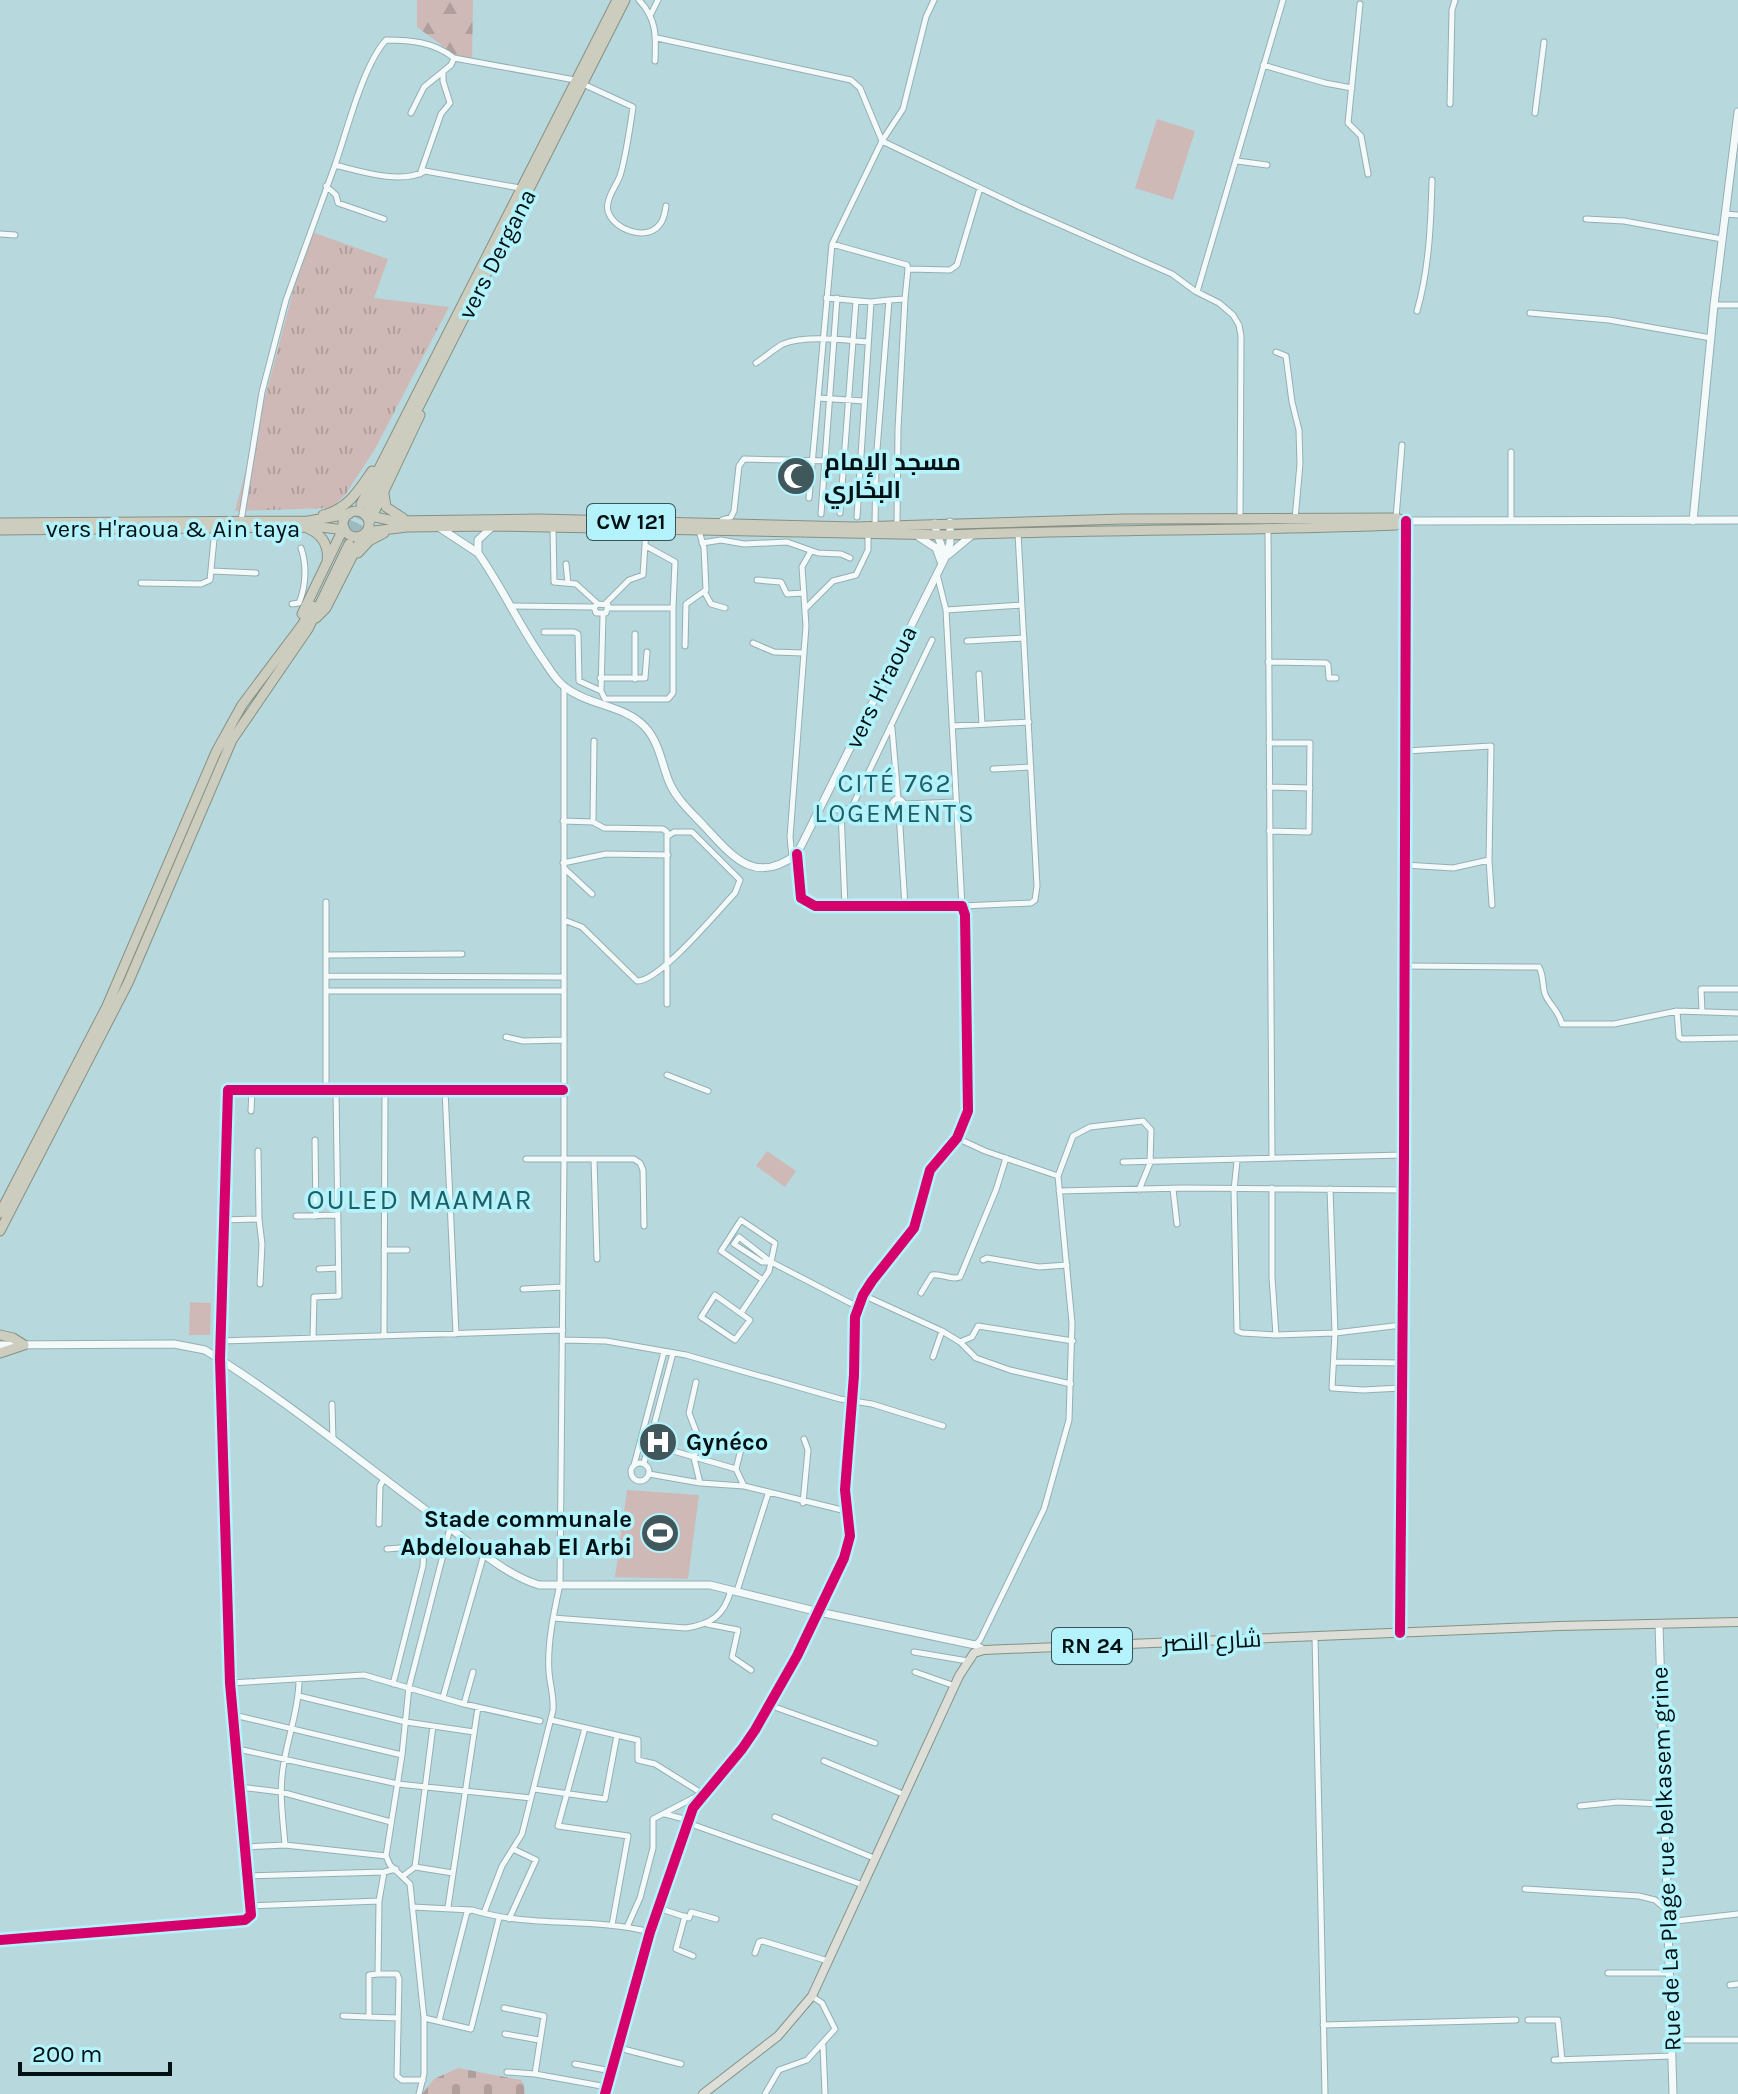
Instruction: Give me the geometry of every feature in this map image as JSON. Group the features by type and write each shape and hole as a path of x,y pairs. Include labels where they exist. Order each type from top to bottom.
{"highway":[{"path":"313,619 326,608 364,535 367,514 406,413 520,188 580,82 617,0"},
{"name":"vers Dergana","path":"367,514 580,82 625,0"},
{"path":"367,514 384,490 419,418 422,400"},
{"path":"302,625 308,592 326,564 398,420 406,413"},
{"path":"302,524 339,509 356,496 372,471"},
{"path":"384,490 384,502 390,511 414,520"},
{"path":"0,523 241,521 302,524 351,513 367,514"},
{"name":"CW 121","path":"367,514 414,520 717,522 871,530 950,522 1401,520"},
{"path":"364,535 394,529 494,526 699,531 871,530 937,535 1268,531 1396,525 1401,520"},
{"path":"302,524 321,538 328,553 326,564"},
{"name":"vers H'raoua & Ain taya","path":"0,530 215,529 302,524 344,529 351,536 364,535"},
{"path":"348,564 369,541 394,529"},
{"path":"0,1213 107,1006 216,752 242,705 302,625 346,543 313,619 232,740 119,1003 0,1231"},
{"path":"0,1335 17,1339 24,1345"},
{"path":"0,1353 24,1345"}],"main road":[{"name":"شارع النصر","path":"984,1650 1738,1622"},
{"path":"703,2094 778,2036 812,1996 955,1686 974,1653 984,1650"}],"street":[{"path":"639,0 650,15 657,38 655,61"},
{"path":"650,15 658,0"},
{"path":"809,498 832,244 882,141 903,109 926,17 934,0"},
{"path":"1197,292 1283,0"},
{"path":"1450,104 1452,10 1455,0"},
{"path":"1360,4 1348,123 1361,136 1368,174"},
{"path":"657,38 851,80 860,88 882,141 1172,274 1219,303 1239,325 1240,520"},
{"path":"241,521 266,377 286,300 366,77 377,50 386,40 414,40 446,51 454,58 580,82 633,107 621,173 608,203 609,213 614,222 627,231 643,233 661,223 666,206"},
{"path":"1535,113 1544,42"},
{"path":"411,113 424,87 451,65 454,58"},
{"path":"1263,65 1352,88"},
{"path":"419,175 441,114 450,103 443,72"},
{"path":"1693,521 1714,305 1738,112"},
{"path":"1237,161 1267,165"},
{"path":"335,165 384,176 419,175 425,171 520,188"},
{"path":"1417,311 1432,180"},
{"path":"326,186 336,195 338,203 384,219"},
{"path":"908,269 950,270 957,265 980,188"},
{"path":"1725,214 1738,215"},
{"path":"1586,219 1624,221 1722,239"},
{"path":"0,234 15,235"},
{"path":"832,244 907,265 908,269 898,429 897,526"},
{"path":"826,298 871,302 905,299"},
{"path":"821,514 837,298"},
{"path":"805,608 833,581 856,575 868,550 889,300"},
{"path":"840,513 856,301"},
{"path":"857,517 871,302"},
{"path":"1714,305 1738,305"},
{"path":"1530,313 1609,320 1711,338"},
{"path":"756,363 781,345 822,339 868,342"},
{"path":"1276,352 1286,356 1299,430 1300,464 1295,520"},
{"path":"818,398 864,401"},
{"path":"1400,1633 1406,751 1402,445"},
{"path":"1511,452 1511,520"},
{"path":"717,522 731,517 734,511 739,466 744,459 876,462"},
{"name":"CW 121","path":"1401,520 1738,520"},
{"name":"vers H'raoua","path":"794,856 942,564 951,535 950,522"},
{"path":"935,523 943,548 942,564"},
{"path":"478,553 477,544 481,535 494,526"},
{"path":"438,527 478,553 533,646 564,687 630,716 645,727 676,794 739,862 765,868 794,856"},
{"path":"553,527 553,580 576,584 602,606 600,678 605,699 668,699 673,693 675,562 646,546"},
{"path":"141,583 201,584 210,580 215,529"},
{"path":"603,615 596,613 629,580 643,575 646,530"},
{"path":"699,531 705,593 711,604 725,608"},
{"path":"1268,531 1272,1158"},
{"path":"811,551 802,567 805,608 803,653 790,837 801,898 815,906 1025,905 1035,900 1037,886 1018,532"},
{"path":"910,533 934,545 942,564"},
{"path":"942,564 955,547 976,533"},
{"path":"702,543 721,540 744,544 771,541 850,558"},
{"path":"292,604 299,603 308,592 301,548"},
{"path":"566,564 568,583"},
{"path":"212,571 256,573"},
{"path":"507,2072 535,2074 606,2090 650,1932 687,1822 703,1794 742,1749 769,1705 836,1579 849,1542 845,1490 852,1400 853,1333 858,1307 863,1295 914,1228 930,1170 957,1138 968,1111 965,915 962,906 946,610 937,574"},
{"path":"757,580 781,582 787,594 804,593"},
{"path":"685,646 686,604 705,593"},
{"path":"946,610 1022,605"},
{"path":"510,606 673,608"},
{"path":"544,632 578,634 579,681 601,691"},
{"path":"635,634 635,679"},
{"path":"967,641 1024,638"},
{"path":"851,809 932,640"},
{"path":"753,643 774,652 803,653"},
{"path":"600,678 635,679 647,676 647,652"},
{"path":"1268,662 1326,663 1329,678 1336,678"},
{"path":"979,674 982,724"},
{"path":"484,1913 502,1866 522,1834 551,1720 554,1692 549,1672 553,1618 560,1584 563,1330 564,687"},
{"path":"952,726 1029,722"},
{"path":"892,725 898,799 892,806"},
{"path":"593,822 594,741"},
{"path":"1268,743 1310,743 1309,832 1269,831"},
{"path":"1406,751 1491,746 1489,860 1492,905"},
{"path":"993,769 1031,767"},
{"path":"1269,787 1310,788"},
{"path":"898,799 905,804 956,802"},
{"path":"905,804 899,812 905,906"},
{"path":"831,810 892,806 899,812"},
{"path":"841,810 845,906"},
{"path":"563,821 593,822 604,828 663,829 667,832 667,1004"},
{"path":"563,920 582,927 637,981 647,981 735,893 740,880 692,832 674,832 668,836"},
{"path":"563,865 606,854 668,855"},
{"path":"1405,865 1453,868 1489,860"},
{"path":"563,865 592,894"},
{"path":"326,902 326,1091"},
{"path":"328,955 462,954"},
{"path":"1404,966 1539,967 1543,973 1545,995 1557,1009 1562,1024 1614,1024 1677,1011 1738,1013"},
{"path":"328,976 563,977"},
{"path":"1702,1011 1701,989 1738,989"},
{"path":"328,991 563,991"},
{"path":"1677,1011 1679,1037 1682,1039 1738,1038"},
{"path":"506,1037 523,1041 563,1040"},
{"path":"667,1075 708,1091"},
{"path":"0,1940 245,1920 251,1915 230,1683 220,1359 228,1090 563,1090"},
{"path":"251,1111 252,1090"},
{"path":"445,1090 456,1334"},
{"path":"313,1337 314,1297 339,1296 336,1091"},
{"path":"384,1336 385,1091"},
{"path":"975,1645 1008,1586 1044,1509 1069,1420 1073,1341 1058,1176 1073,1136 1090,1127 1143,1121 1151,1130 1150,1163 1139,1190"},
{"path":"957,1138 1058,1176"},
{"path":"315,1140 316,1216"},
{"path":"258,1151 262,1244 260,1284"},
{"path":"1123,1162 1404,1155"},
{"path":"921,1293 932,1275 960,1277 1006,1158"},
{"path":"526,1159 634,1159 643,1170 644,1226"},
{"path":"594,1159 597,1259"},
{"path":"1237,1161 1234,1190 1237,1331 1276,1335 1335,1333 1402,1325"},
{"path":"1272,1188 1272,1277 1276,1335"},
{"path":"1173,1189 1177,1224"},
{"path":"1330,1189 1335,1333 1332,1388 1401,1388"},
{"path":"1059,1191 1403,1190"},
{"path":"296,1216 338,1215"},
{"path":"224,1220 259,1219"},
{"path":"741,1313 763,1280 769,1271 775,1243 741,1220 721,1251 763,1280"},
{"path":"771,1262 762,1262 734,1244 739,1237 771,1262 858,1307"},
{"path":"384,1250 407,1250"},
{"path":"983,1260 987,1258 1039,1267 1067,1265"},
{"path":"319,1269 338,1268"},
{"path":"523,1289 563,1287"},
{"path":"715,1295 741,1313 750,1321 735,1341 700,1316 715,1295"},
{"path":"863,1295 942,1331 960,1342 976,1358 1071,1384"},
{"path":"960,1342 972,1337 978,1326 1073,1341"},
{"path":"221,1341 563,1330"},
{"path":"933,1357 942,1331"},
{"path":"562,1340 606,1341 673,1353 840,1399 872,1404 943,1426"},
{"path":"0,1345 174,1344 205,1350 526,1581 539,1585 710,1585 975,1645 984,1650"},
{"path":"644,1463 649,1474 644,1480 634,1479 631,1472 664,1352"},
{"path":"644,1463 673,1353"},
{"path":"1334,1362 1402,1363"},
{"path":"696,1382 689,1413 699,1439 694,1458 700,1483"},
{"path":"332,1404 333,1441"},
{"path":"803,1503 808,1450 804,1439"},
{"path":"742,1445 736,1469 744,1486"},
{"path":"663,1448 736,1469"},
{"path":"634,1465 644,1463"},
{"path":"649,1474 700,1483 744,1486 803,1503 846,1511"},
{"path":"379,1524 380,1486 384,1479"},
{"path":"553,1618 686,1628 715,1619 734,1590 768,1494"},
{"path":"419,2094 423,2080 424,2018 410,1884 390,1865 386,1856 409,1687 450,1528"},
{"path":"387,1549 424,1546 423,1566 392,1684"},
{"path":"443,1697 485,1553"},
{"path":"706,1624 738,1630 732,1657 751,1670"},
{"name":"Rue de La Plage rue belkasem grine","path":"1659,1624 1673,2094"},
{"path":"1315,1636 1325,2094"},
{"path":"914,1652 968,1661"},
{"path":"464,1704 473,1672"},
{"path":"915,1672 955,1686"},
{"path":"230,1683 364,1675 464,1704 540,1721"},
{"path":"285,1845 281,1792 290,1727 299,1696 299,1680"},
{"path":"299,1696 406,1722 475,1732"},
{"path":"769,1705 875,1743"},
{"path":"448,1907 478,1707"},
{"path":"234,1715 402,1755"},
{"path":"551,1720 638,1740 638,1760 655,1764 703,1794"},
{"path":"415,1867 433,1726"},
{"path":"585,1728 558,1826 628,1836 612,1925"},
{"path":"534,1789 605,1799 617,1735"},
{"path":"238,1749 398,1784 531,1798"},
{"path":"824,1761 905,1795"},
{"path":"240,1787 281,1792 391,1822"},
{"path":"627,1927 640,1898 653,1848 653,1819 703,1794"},
{"path":"1580,1806 1618,1802 1663,1804"},
{"path":"664,1814 864,1886"},
{"path":"775,1817 876,1859"},
{"path":"244,1847 285,1845 386,1856"},
{"path":"508,1919 536,1860 513,1849"},
{"path":"403,1876 415,1867 453,1873"},
{"path":"247,1876 397,1869"},
{"path":"378,1974 379,1901 384,1872"},
{"path":"1525,1889 1639,1896 1655,1900 1666,1909"},
{"path":"250,1906 379,1901"},
{"path":"412,1907 472,1910 499,1918 612,1925 650,1932"},
{"path":"658,1908 689,1918 691,1912 716,1919"},
{"path":"439,2021 467,1912 472,1910"},
{"path":"1667,1922 1738,1914"},
{"path":"685,1916 676,1949 693,1956"},
{"path":"424,2018 471,2029 499,1918"},
{"path":"755,1953 759,1942 763,1941 829,1961"},
{"path":"1608,1973 1669,1973"},
{"path":"369,2017 369,1975 398,1976 397,2076 402,2080 423,2080"},
{"path":"1730,1985 1738,1984"},
{"path":"765,2094 779,2070 807,2060 835,2029 822,2003 812,1996"},
{"path":"504,2008 544,2016 535,2074"},
{"path":"343,2016 398,2018"},
{"path":"1323,2025 1516,2020"},
{"path":"1528,2020 1558,2020 1562,2060"},
{"path":"505,2034 539,2040"},
{"path":"1672,2040 1738,2040"},
{"path":"823,2045 825,2094"},
{"path":"619,2048 681,2064"},
{"path":"1554,2060 1672,2056"},
{"path":"575,2064 612,2071"}],"green space":[{"path":"417,0 473,0 472,60 455,55 417,27"},
{"path":"1157,119 1195,131 1173,200 1135,188"},
{"path":"309,231 388,259 374,298 449,307 375,449 345,495 331,508 235,511"},
{"path":"767,1151 796,1171 785,1187 756,1166"},
{"path":"190,1302 211,1303 210,1335 189,1335"},
{"name":"Stade communale Abdelouahab El Arbi","path":"627,1490 699,1495 688,1579 615,1577"},
{"path":"458,2068 521,2080 525,2094 422,2094 434,2079"}],"tunnel":[{"path":"344,542 361,504"},
{"path":"349,544 368,508"}],"cycle path":[{"path":"1400,1633 1406,521"},
{"path":"605,2094 650,1932 693,1808 755,1730 797,1656 844,1558 850,1536 845,1490 855,1317 872,1281 914,1228 930,1170 957,1138 968,1111 965,915 962,906 815,906 801,898 797,854"},
{"path":"0,1940 245,1920 251,1915 230,1683 220,1359 228,1090 563,1090"}],"place":[{"name":"مسجد الإمام البخاري","path":"796,476"},
{"name":"Gynéco","path":"658,1442"},
{"name":"Stade communale Abdelouahab El Arbi","path":"660,1533"}],"district":[{"name":"CITÉ 762 LOGEMENTS","path":"895,798"},
{"name":"OULED MAAMAR","path":"420,1199"}]}
